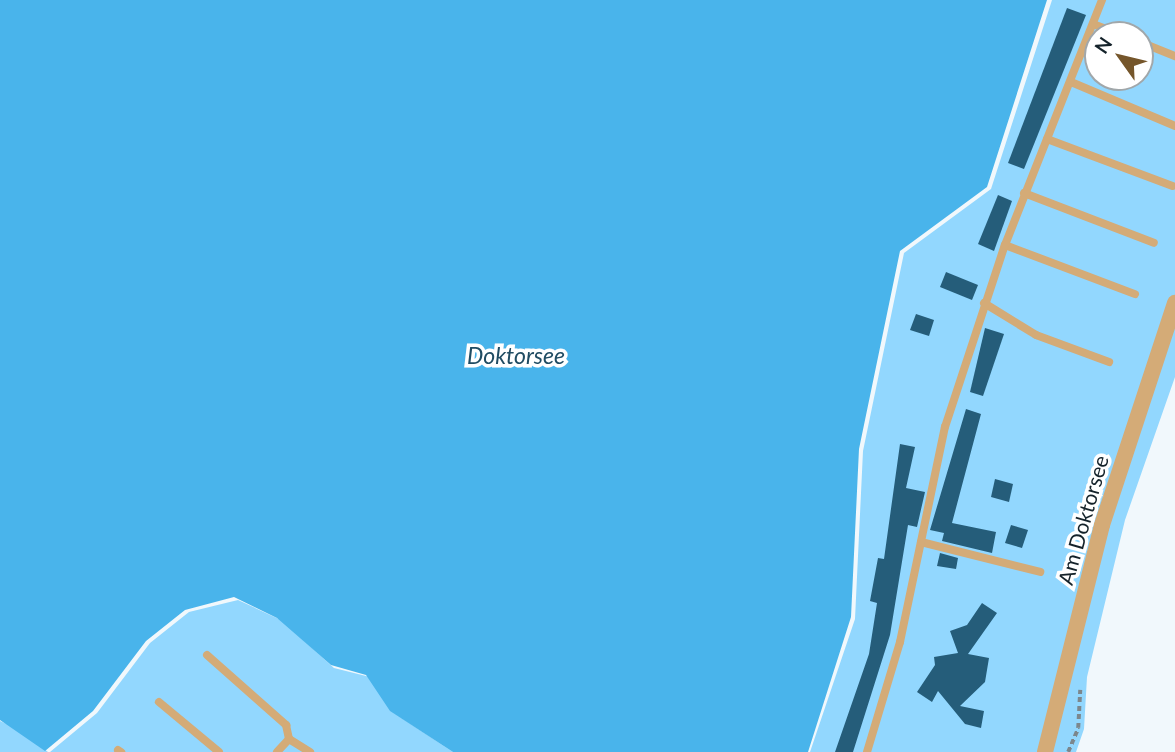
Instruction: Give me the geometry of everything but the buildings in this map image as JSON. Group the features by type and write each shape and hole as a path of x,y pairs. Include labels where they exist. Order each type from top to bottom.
{"street":[{"name":"Am Doktorsee","path":"1045,752 1102,525 1175,303"}],"lane":[{"path":"1094,21 1102,0"},
{"path":"1154,47 1175,55"},
{"path":"867,752 900,642 945,427 984,303 1024,193 1084,48"},
{"path":"1071,82 1175,126"},
{"path":"1047,139 1172,186"},
{"path":"1024,193 1154,243"},
{"path":"1005,245 1135,294"},
{"path":"984,303 1036,335 1110,362"},
{"path":"921,542 1040,572"},
{"path":"207,655 286,725 289,738 310,752"},
{"path":"159,702 219,752"},
{"path":"277,752 289,738"}],"shaded area":[{"path":"1052,0 1175,0 1175,377 1125,520 1087,677 1084,729 1076,752 810,752 855,619 863,451 904,253 991,189"},
{"path":"238,600 281,620 334,668 370,677 394,713 453,752 50,752 97,713 150,643 189,612"},
{"path":"0,721 22,731 48,752 0,752"}],"water":[{"name":"Doktorsee","path":"0,0 1047,0 987,187 900,251 859,449 851,617 808,752 453,752 390,711 366,675 331,665 277,618 234,597 185,610 146,641 93,711 45,751 0,720"}]}
